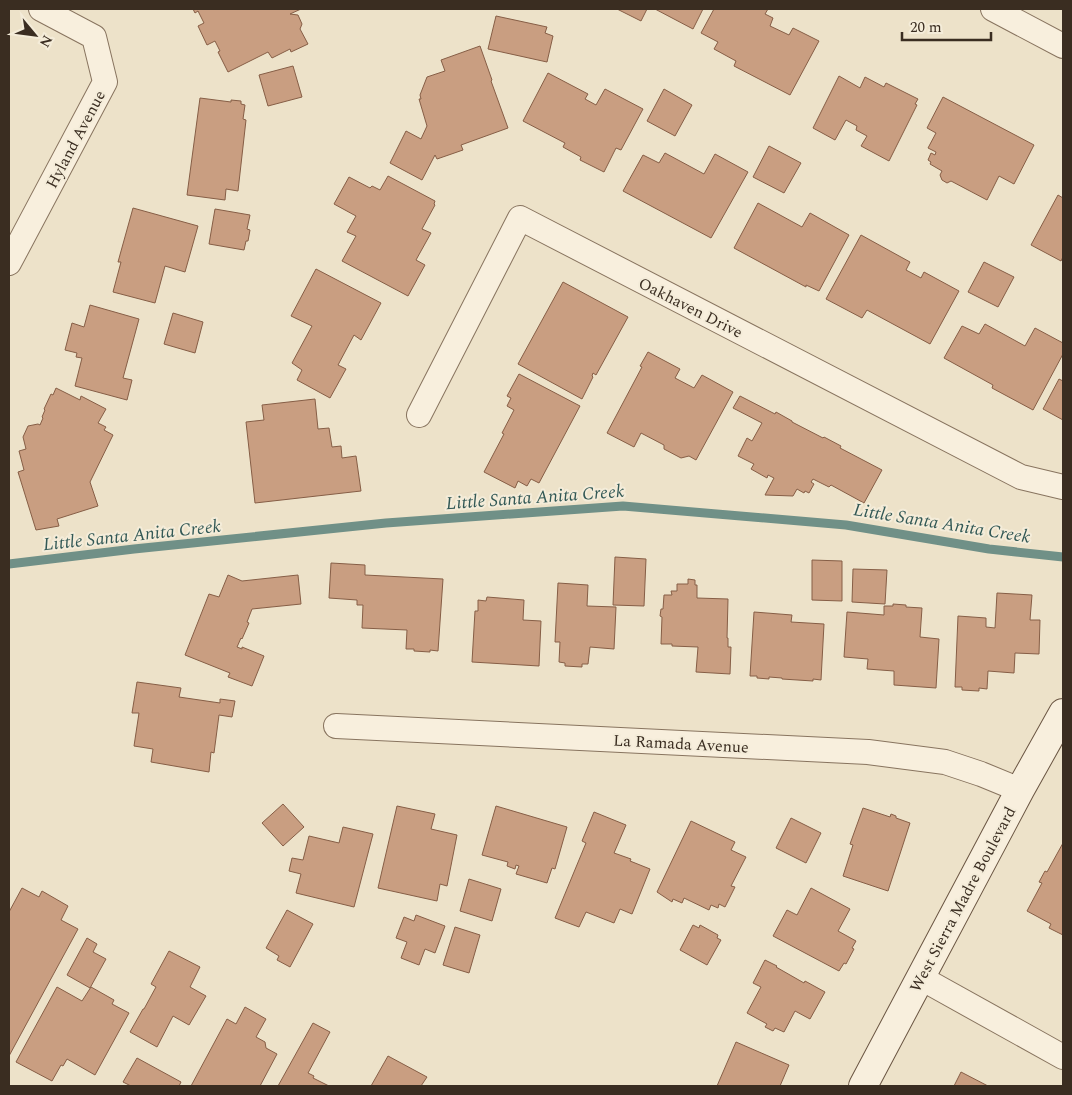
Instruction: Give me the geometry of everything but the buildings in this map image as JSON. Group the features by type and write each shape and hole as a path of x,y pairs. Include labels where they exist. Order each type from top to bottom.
{"street":[{"name":"Hyland Avenue","path":"9,263 105,82 94,37 41,9"},
{"path":"993,9 1063,46"},
{"name":"Oakhaven Drive","path":"418,414 520,218 1021,477 1063,488"},
{"name":"West Sierra Madre Boulevard","path":"863,1086 1020,790 1063,713"},
{"name":"La Ramada Avenue","path":"336,726 868,752 945,762 1020,790"},
{"path":"921,978 1063,1057"}],"waterway":[{"name":"Little Santa Anita Creek","path":"9,564 386,523 623,506 846,525 989,549 1063,557"}]}
